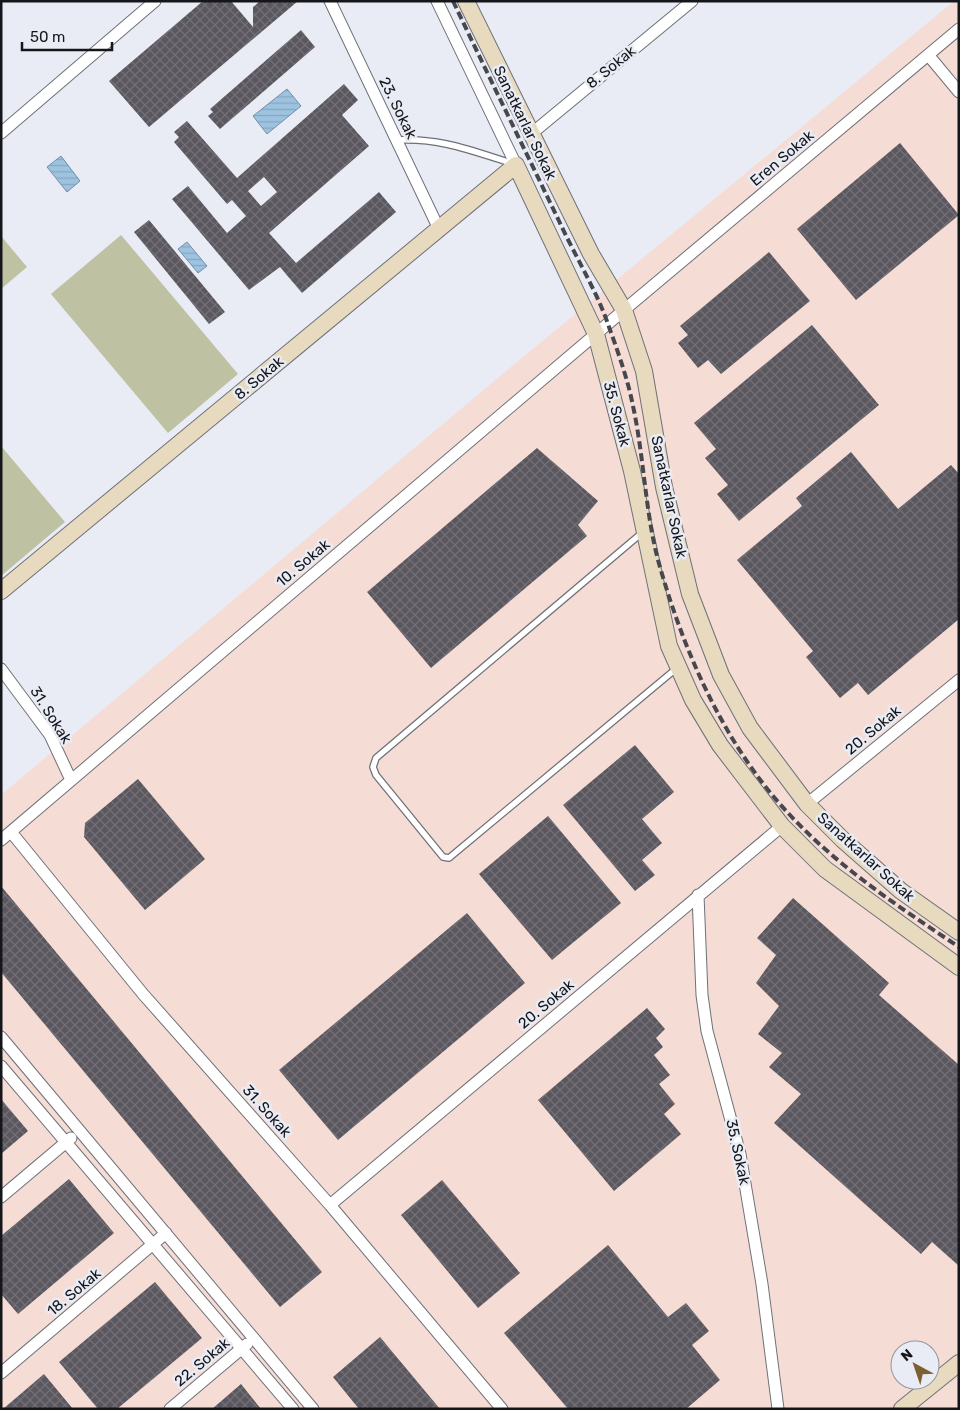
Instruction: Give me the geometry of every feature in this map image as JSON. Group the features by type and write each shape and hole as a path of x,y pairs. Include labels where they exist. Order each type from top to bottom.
{"street":[{"path":"1,133 155,1"},
{"name":"23. Sokak","path":"330,1 439,229"},
{"name":"35. Sokak","path":"437,1 596,334 632,471 669,646 693,700 720,745 782,826 826,869 959,967"},
{"name":"Sanatkarlar Sokak","path":"466,1 591,254 624,310 644,371 664,487 690,594 721,675 750,728 807,804 843,840 901,891 959,932"},
{"name":"8. Sokak","path":"531,134 692,1"},
{"name":"Eren Sokak","path":"624,310 959,29"},
{"path":"929,56 959,92"},
{"name":"8. Sokak","path":"1,591 516,165"},
{"name":"10. Sokak","path":"1,840 624,310"},
{"name":"31. Sokak","path":"1,669 50,735 71,780"},
{"name":"20. Sokak","path":"807,804 959,680"},
{"name":"20. Sokak","path":"330,1205 782,826"},
{"name":"31. Sokak","path":"11,832 144,994 330,1205 502,1409"},
{"name":"35. Sokak","path":"698,896 702,995 708,1031 740,1154 762,1284 778,1409"},
{"path":"1,1037 313,1409"},
{"path":"1,1066 293,1409"},
{"path":"1,1197 79,1132"},
{"name":"18. Sokak","path":"1,1373 166,1233"},
{"name":"22. Sokak","path":"170,1409 254,1338"},
{"path":"902,1409 959,1363"}],"lane":[{"path":"397,140 422,139 448,143 516,165"},
{"path":"645,530 376,758 373,767 376,775 443,857 449,858 678,667"}],"shaded area":[{"path":"954,1 959,1 959,1409 1,1409 1,795 511,367"}],"green space":[{"path":"121,235 238,374 168,433 51,294"},
{"path":"1,236 27,267 1,289"},
{"path":"1,446 65,522 1,576"}],"water":[{"path":"287,89 301,106 267,134 253,116"},
{"path":"61,156 80,181 67,192 47,167"},
{"path":"187,242 207,266 198,273 178,249"}],"building":[{"path":"203,1 231,1 253,27 253,7 260,1 298,1 149,127 109,81"},
{"path":"301,30 315,47 220,129 208,116 213,112 210,109"},
{"path":"344,84 358,100 342,115 369,146 269,233 296,263 379,192 396,212 302,293 280,267 249,290 172,199 188,186 227,233 246,216 232,200 227,204 174,142 179,137 174,132 187,121 237,178","holes":["264,177 277,192 261,206 248,191"]},
{"path":"900,143 959,215 856,300 797,229"},
{"path":"149,220 225,312 209,324 134,232"},
{"path":"769,252 810,301 721,374 708,360 698,368 678,343 688,335 680,326"},
{"path":"812,325 879,405 739,521 717,494 728,485 705,458 716,449 694,423"},
{"path":"537,448 598,501 578,525 587,536 431,668 367,592"},
{"path":"851,452 898,509 951,465 959,474 959,619 868,695 858,683 840,698 806,657 813,651 737,560 802,506 796,498"},
{"path":"635,745 674,792 642,819 662,843 642,860 655,875 635,891 563,805"},
{"path":"138,779 205,859 145,910 84,837 85,823"},
{"path":"548,816 621,903 552,960 479,874"},
{"path":"1,886 322,1272 280,1307 1,972"},
{"path":"793,898 889,983 879,995 959,1065 959,1266 932,1242 921,1254 774,1123 801,1094 769,1067 782,1053 758,1034 779,1006 756,983 776,955 757,938"},
{"path":"467,913 525,983 338,1140 279,1070"},
{"path":"647,1008 665,1029 656,1038 663,1047 654,1055 670,1075 659,1084 675,1104 664,1114 681,1134 614,1191 538,1100"},
{"path":"1,1099 28,1131 1,1154"},
{"path":"69,1179 114,1233 18,1314 1,1294 1,1236"},
{"path":"442,1180 520,1273 478,1308 401,1215"},
{"path":"608,1245 668,1317 686,1303 709,1331 692,1345 720,1380 686,1409 568,1409 504,1333"},
{"path":"155,1282 202,1338 117,1409 98,1409 59,1362"},
{"path":"380,1337 440,1409 359,1409 333,1377"},
{"path":"44,1374 73,1409 3,1409"},
{"path":"241,1384 261,1409 212,1409"}],"railway":[{"path":"453,1 604,314 631,396 637,425 650,522 658,560 680,628 708,695 745,758 789,814 828,852 849,869 914,917 959,947"}]}
